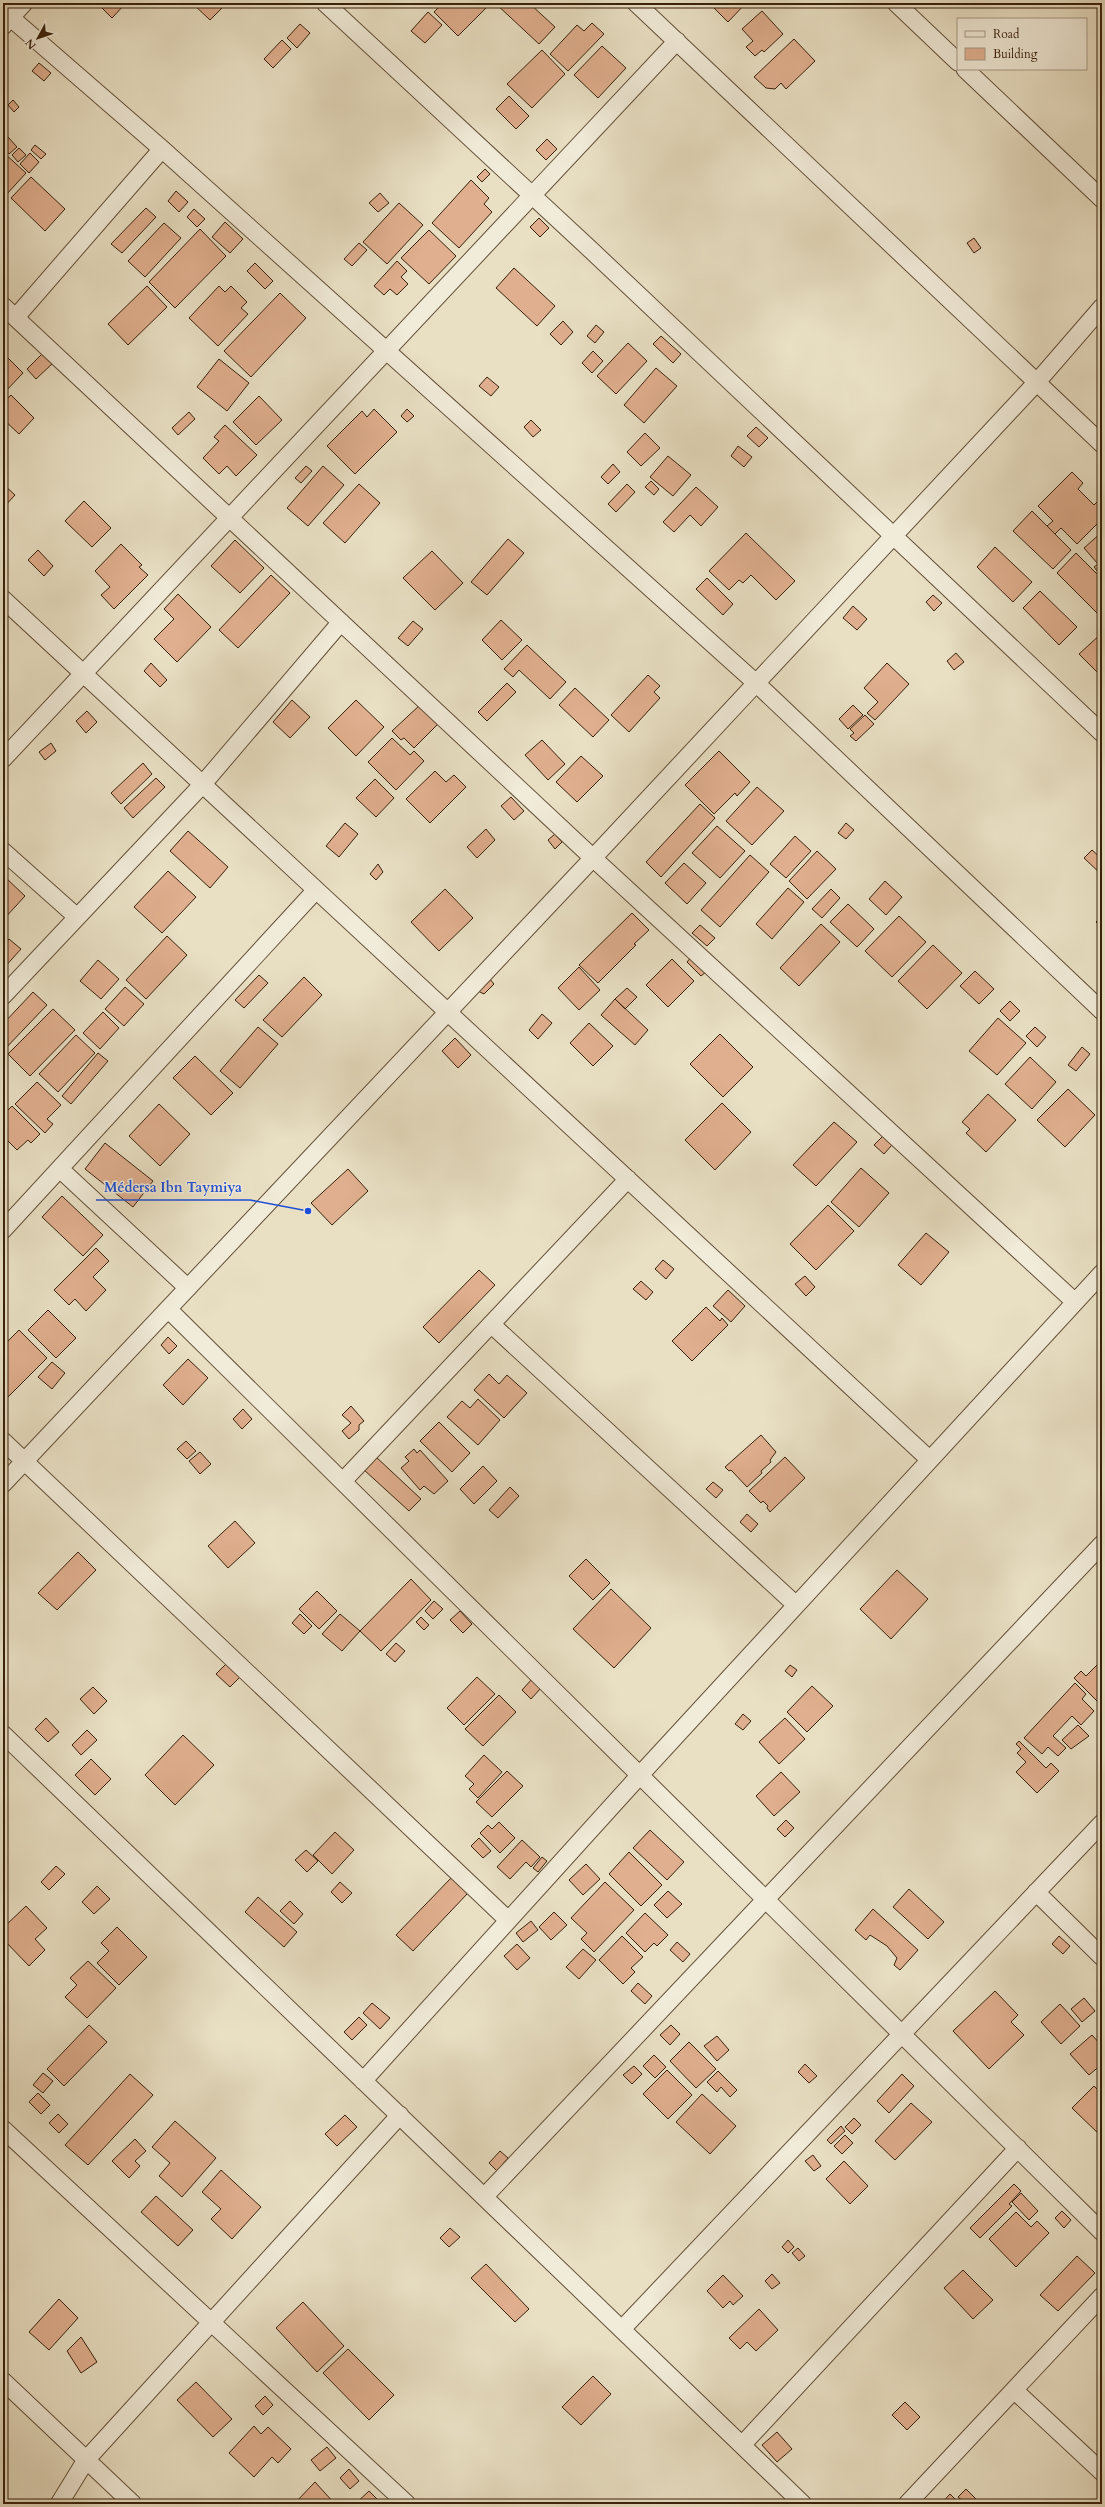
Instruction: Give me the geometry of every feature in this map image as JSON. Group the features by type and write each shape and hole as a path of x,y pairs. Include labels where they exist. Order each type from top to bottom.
{"street":[{"path":"24,3 5,19 162,149 756,683 1102,1011"},
{"path":"325,3 1102,733"},
{"path":"896,3 957,61"},
{"path":"642,5 677,41 1102,444"},
{"path":"3,759 677,41"},
{"path":"966,70 1102,199"},
{"path":"16,318 162,149"},
{"path":"3,306 593,858 1075,1302"},
{"path":"3,1484 593,858 891,536 1037,382 1102,307"},
{"path":"3,599 83,675 930,1460"},
{"path":"3,996 202,785 341,622"},
{"path":"3,851 76,917"},
{"path":"3,1230 316,890"},
{"path":"60,1169 188,1288"},
{"path":"343,1481 628,1179"},
{"path":"364,2081 640,1774 1102,1273"},
{"path":"168,1308 1102,2232"},
{"path":"491,1324 796,1605"},
{"path":"3,1441 508,1920"},
{"path":"484,2197 1102,1544"},
{"path":"3,1734 803,2504"},
{"path":"622,2329 1102,1823"},
{"path":"1036,1892 1102,1957"},
{"path":"59,2504 86,2460 400,2115"},
{"path":"3,2129 407,2504"},
{"path":"742,2445 1018,2148"},
{"path":"907,2504 1102,2296"},
{"path":"3,2382 133,2504"},
{"path":"1014,2390 1102,2472"}],"building":[{"path":"97,3 126,3 112,18"},
{"path":"192,3 227,3 210,20"},
{"path":"443,3 491,3 458,36 434,12"},
{"path":"495,3 529,3 555,27 539,44"},
{"path":"709,3 746,3 728,22"},
{"path":"762,11 783,34 764,52 762,50 755,56 746,47 753,41 742,29"},
{"path":"428,12 442,25 425,43 411,31"},
{"path":"592,23 604,34 568,71 550,54 577,25 584,31"},
{"path":"300,24 310,33 297,48 287,38"},
{"path":"794,39 815,61 786,89 781,83 775,89 766,88 754,77"},
{"path":"282,40 291,49 273,68 264,59"},
{"path":"602,46 626,68 598,98 574,75"},
{"path":"542,50 565,74 532,108 507,84"},
{"path":"39,63 51,73 44,81 32,71"},
{"path":"509,96 529,116 516,129 496,109"},
{"path":"13,100 19,107 14,112 8,105"},
{"path":"8,137 17,147 9,154 3,147 3,142"},
{"path":"547,139 557,149 546,160 536,150"},
{"path":"35,145 46,154 41,159 31,150"},
{"path":"19,148 26,155 18,162 12,155"},
{"path":"3,152 26,173 6,195 3,192"},
{"path":"30,153 39,162 29,173 20,164"},
{"path":"485,169 490,174 482,182 477,177"},
{"path":"31,177 65,209 45,231 11,198"},
{"path":"471,180 489,198 484,204 492,212 459,248 432,223"},
{"path":"176,191 188,202 179,212 168,201"},
{"path":"380,193 389,203 378,212 369,203"},
{"path":"399,203 423,225 387,264 363,242"},
{"path":"146,208 156,217 122,253 111,244"},
{"path":"194,209 205,219 197,227 187,217"},
{"path":"539,218 549,228 540,237 530,227"},
{"path":"225,222 243,239 230,253 212,237"},
{"path":"164,223 181,238 145,277 128,261"},
{"path":"200,229 226,256 175,308 149,282"},
{"path":"429,230 456,256 429,284 401,258"},
{"path":"974,238 981,248 974,253 967,243"},
{"path":"359,243 367,250 352,266 344,259"},
{"path":"397,261 407,271 401,277 408,284 397,295 390,289 384,295 374,286"},
{"path":"255,263 273,281 265,289 247,271"},
{"path":"514,268 555,306 537,326 496,288"},
{"path":"147,286 167,307 128,345 108,324"},
{"path":"219,286 225,292 231,286 247,302 241,308 248,314 218,346 189,318"},
{"path":"280,293 306,318 251,377 224,351"},
{"path":"563,321 573,332 561,345 550,334"},
{"path":"596,325 604,332 595,343 587,336"},
{"path":"661,336 681,354 673,363 653,344"},
{"path":"628,343 647,361 616,394 597,376"},
{"path":"593,351 603,361 592,373 582,363"},
{"path":"43,353 53,363 36,379 27,369"},
{"path":"6,356 23,373 3,394 3,359"},
{"path":"219,359 249,383 227,411 197,387"},
{"path":"656,368 677,386 644,423 624,405"},
{"path":"487,377 499,387 491,396 479,386"},
{"path":"11,395 34,418 19,434 3,419 3,403"},
{"path":"259,396 282,420 256,445 233,422"},
{"path":"374,409 397,432 355,474 327,446 362,411 367,417"},
{"path":"407,409 414,416 407,422 401,416"},
{"path":"189,412 195,419 178,435 172,428"},
{"path":"531,420 541,430 533,437 524,427"},
{"path":"3,425 8,431 3,436"},
{"path":"225,425 257,455 236,476 227,466 219,474 203,458 219,441 214,437"},
{"path":"756,427 768,438 759,447 747,436"},
{"path":"645,433 660,448 641,466 627,452"},
{"path":"738,446 752,457 744,467 731,456"},
{"path":"668,456 691,475 673,496 650,477"},
{"path":"613,464 620,472 608,484 601,477"},
{"path":"306,466 312,471 301,483 295,478"},
{"path":"323,466 344,485 308,526 287,508"},
{"path":"1072,472 1083,483 1078,489 1094,505 1102,497 1102,519 1077,544 1061,528 1055,534 1047,526 1053,521 1038,506"},
{"path":"651,481 659,489 654,495 645,487"},
{"path":"3,484 15,495 3,508"},
{"path":"359,484 380,503 345,543 323,523"},
{"path":"627,484 635,492 616,512 608,504"},
{"path":"696,487 718,507 701,526 690,515 674,532 663,522"},
{"path":"84,501 111,528 92,547 65,521"},
{"path":"1032,511 1071,550 1053,569 1013,531"},
{"path":"1102,532 1102,577 1094,567 1098,564 1084,548"},
{"path":"746,533 795,581 776,600 751,575 743,583 739,580 729,590 709,571"},
{"path":"508,539 524,553 487,595 471,582"},
{"path":"235,540 264,568 240,593 211,566"},
{"path":"121,544 142,565 139,567 148,575 114,609 101,595 110,587 95,571"},
{"path":"995,547 1032,582 1013,602 977,567"},
{"path":"38,550 53,566 44,576 28,560"},
{"path":"432,551 463,583 435,610 403,578"},
{"path":"1076,553 1102,579 1102,614 1100,616 1057,573"},
{"path":"271,575 290,593 238,648 219,630"},
{"path":"707,578 733,604 723,615 696,589"},
{"path":"1040,591 1077,627 1059,645 1023,608"},
{"path":"178,594 211,627 177,662 154,639 174,619 164,609"},
{"path":"933,595 942,603 934,611 926,602"},
{"path":"853,606 867,619 857,630 843,618"},
{"path":"501,620 522,640 502,660 482,640"},
{"path":"413,621 423,629 408,646 398,638"},
{"path":"1102,633 1102,672 1099,674 1079,654"},
{"path":"527,645 566,682 550,699 519,670 513,677 504,669"},
{"path":"956,653 964,662 954,670 947,661"},
{"path":"151,663 167,680 160,687 144,671"},
{"path":"887,663 909,684 875,720 867,713 878,702 864,688"},
{"path":"648,675 660,686 654,692 660,698 629,732 611,715"},
{"path":"507,683 516,692 487,721 478,712"},
{"path":"575,688 609,720 593,737 559,705"},
{"path":"292,700 310,717 290,738 273,722"},
{"path":"356,700 384,727 356,756 328,728"},
{"path":"421,704 439,723 414,748 404,738 401,740 392,731"},
{"path":"853,705 863,715 848,729 839,719"},
{"path":"87,711 97,722 86,733 76,721"},
{"path":"865,715 874,724 856,741 850,736 854,733 850,729"},
{"path":"392,738 410,755 414,751 424,761 396,790 368,762"},
{"path":"542,740 565,764 548,780 525,755"},
{"path":"51,743 56,751 45,760 39,752"},
{"path":"719,751 750,782 737,796 735,793 714,814 685,785"},
{"path":"581,756 603,776 577,802 556,782"},
{"path":"143,763 152,774 121,804 111,793"},
{"path":"435,771 446,782 454,775 466,787 430,823 406,799"},
{"path":"156,778 165,787 133,818 124,808"},
{"path":"375,779 394,798 376,817 356,798"},
{"path":"757,787 784,811 752,845 726,821"},
{"path":"511,797 524,811 514,820 501,806"},
{"path":"700,804 715,818 661,877 646,862"},
{"path":"345,823 358,834 339,857 326,846"},
{"path":"846,823 854,830 846,839 838,833"},
{"path":"717,826 745,851 720,878 692,853"},
{"path":"486,829 495,840 477,858 467,847"},
{"path":"188,831 228,867 210,888 170,851"},
{"path":"555,834 562,842 555,849 548,840"},
{"path":"795,836 811,851 786,878 770,864"},
{"path":"1092,850 1102,859 1102,875 1084,858"},
{"path":"817,851 836,869 807,899 789,881"},
{"path":"750,855 769,872 720,927 701,910"},
{"path":"684,863 706,883 687,904 665,883"},
{"path":"378,864 383,872 376,880 370,874"},
{"path":"168,871 196,897 162,933 134,907"},
{"path":"6,878 25,896 3,920 3,881"},
{"path":"885,881 902,897 886,915 869,899"},
{"path":"788,888 804,902 772,939 756,924"},
{"path":"445,889 473,918 439,951 411,922"},
{"path":"831,889 840,898 822,918 812,909"},
{"path":"848,904 874,929 857,947 830,922"},
{"path":"632,913 649,930 598,983 579,965"},
{"path":"899,916 926,942 892,977 865,951"},
{"path":"1102,916 1102,928 1096,922"},
{"path":"821,924 840,942 799,986 780,968"},
{"path":"700,925 715,938 707,946 692,933"},
{"path":"167,936 187,955 146,999 126,980"},
{"path":"9,939 21,949 3,969 3,946"},
{"path":"933,945 962,973 927,1009 898,981"},
{"path":"692,956 707,971 701,976 687,962"},
{"path":"672,959 694,981 668,1007 646,985"},
{"path":"98,960 119,979 101,999 80,981"},
{"path":"579,967 600,990 579,1010 558,988"},
{"path":"975,971 994,989 979,1004 960,986"},
{"path":"259,975 268,983 244,1008 235,1000"},
{"path":"304,977 322,995 282,1037 263,1020"},
{"path":"489,978 494,984 484,994 476,990"},
{"path":"125,987 144,1004 124,1026 105,1009"},
{"path":"627,988 637,997 625,1009 615,999"},
{"path":"33,992 47,1005 4,1050 3,1024"},
{"path":"615,999 648,1030 635,1045 601,1015"},
{"path":"1010,1001 1020,1011 1010,1021 1000,1011"},
{"path":"53,1009 75,1030 30,1076 8,1054"},
{"path":"103,1012 119,1028 100,1049 83,1033"},
{"path":"542,1014 552,1023 538,1039 529,1030"},
{"path":"998,1018 1026,1043 997,1075 969,1051"},
{"path":"589,1023 613,1046 593,1066 570,1043"},
{"path":"258,1027 278,1044 240,1088 220,1071"},
{"path":"1035,1027 1046,1037 1037,1047 1026,1036"},
{"path":"720,1034 753,1067 723,1097 690,1064"},
{"path":"76,1035 95,1053 58,1092 39,1074"},
{"path":"455,1038 471,1055 458,1068 442,1051"},
{"path":"1082,1047 1090,1054 1076,1071 1068,1065"},
{"path":"98,1053 108,1061 71,1104 62,1096"},
{"path":"195,1056 233,1093 211,1115 173,1078"},
{"path":"1030,1057 1056,1082 1032,1109 1005,1084"},
{"path":"37,1082 61,1105 47,1119 53,1124 45,1133 15,1104"},
{"path":"1068,1089 1095,1115 1065,1147 1037,1120"},
{"path":"988,1094 1016,1120 986,1152 966,1133 970,1129 962,1122"},
{"path":"722,1103 751,1132 715,1170 685,1140"},
{"path":"159,1104 190,1134 160,1166 129,1136"},
{"path":"12,1106 40,1134 31,1143 28,1140 17,1150 3,1136 3,1115"},
{"path":"834,1122 857,1142 816,1186 793,1165"},
{"path":"883,1136 892,1145 884,1154 874,1145"},
{"path":"105,1143 153,1181 133,1207 85,1169"},
{"path":"861,1168 889,1193 859,1227 831,1202"},
{"path":"348,1169 368,1191 332,1225 311,1203"},
{"path":"62,1196 103,1235 83,1256 42,1217"},
{"path":"828,1205 854,1231 816,1270 790,1244"},
{"path":"926,1233 949,1252 921,1285 898,1265"},
{"path":"96,1248 109,1261 93,1277 106,1290 86,1311 75,1299 69,1305 54,1290"},
{"path":"663,1260 674,1269 666,1279 655,1269"},
{"path":"479,1270 495,1285 439,1343 423,1327"},
{"path":"805,1276 815,1287 806,1296 795,1284"},
{"path":"641,1281 653,1292 646,1300 633,1289"},
{"path":"728,1290 745,1306 731,1322 713,1306"},
{"path":"706,1307 720,1321 722,1318 728,1325 692,1361 672,1341"},
{"path":"48,1310 76,1338 56,1358 28,1330"},
{"path":"19,1330 47,1358 3,1402 3,1346"},
{"path":"168,1337 177,1346 169,1354 161,1345"},
{"path":"188,1359 208,1378 183,1405 163,1385"},
{"path":"52,1362 65,1373 52,1389 38,1377"},
{"path":"489,1374 499,1384 507,1375 527,1393 504,1418 474,1390"},
{"path":"478,1399 500,1420 478,1445 447,1417 462,1401 470,1408"},
{"path":"351,1406 364,1421 359,1425 359,1430 349,1439 342,1431 351,1423 342,1415"},
{"path":"243,1409 252,1419 242,1429 233,1419"},
{"path":"439,1422 470,1453 452,1472 420,1441"},
{"path":"761,1435 776,1452 770,1460 771,1462 761,1471 762,1473 747,1487 731,1470 729,1471 725,1467"},
{"path":"186,1441 196,1451 187,1459 177,1449"},
{"path":"414,1449 417,1453 420,1450 448,1481 434,1494 424,1486 420,1490 401,1468 409,1461 405,1457"},
{"path":"200,1452 211,1464 200,1474 189,1461"},
{"path":"375,1456 421,1499 409,1511 363,1469"},
{"path":"785,1457 805,1478 770,1512 767,1508 768,1506 763,1501 761,1503 749,1491"},
{"path":"483,1466 497,1481 474,1504 460,1489"},
{"path":"713,1482 723,1490 716,1498 706,1489"},
{"path":"510,1487 519,1496 498,1518 489,1510"},
{"path":"747,1514 758,1524 751,1532 740,1522"},
{"path":"235,1521 255,1543 228,1568 208,1546"},
{"path":"78,1552 96,1570 57,1610 38,1593"},
{"path":"586,1559 610,1583 593,1600 569,1576"},
{"path":"897,1570 928,1599 891,1639 860,1609"},
{"path":"411,1579 431,1600 381,1651 360,1631"},
{"path":"611,1589 651,1628 614,1668 573,1629"},
{"path":"317,1591 337,1611 319,1629 299,1609"},
{"path":"434,1601 443,1609 433,1619 425,1611"},
{"path":"460,1611 472,1624 463,1633 450,1620"},
{"path":"300,1614 312,1626 304,1634 292,1623"},
{"path":"340,1614 360,1631 342,1651 322,1634"},
{"path":"421,1617 429,1625 424,1630 416,1622"},
{"path":"396,1643 405,1651 395,1662 386,1654"},
{"path":"1102,1660 1102,1706 1074,1678 1081,1671 1086,1676"},
{"path":"227,1663 241,1676 230,1687 216,1674"},
{"path":"790,1665 797,1670 792,1677 785,1671"},
{"path":"477,1677 495,1694 464,1725 447,1708"},
{"path":"532,1679 541,1688 531,1699 522,1690"},
{"path":"1075,1683 1086,1694 1082,1699 1094,1711 1081,1725 1072,1716 1053,1736 1066,1748 1058,1756 1048,1747 1042,1754 1024,1738"},
{"path":"812,1686 833,1706 807,1732 787,1712"},
{"path":"93,1687 107,1701 94,1714 80,1699"},
{"path":"499,1695 516,1712 483,1746 465,1729"},
{"path":"743,1714 751,1721 743,1730 735,1724"},
{"path":"46,1718 59,1732 48,1742 35,1729"},
{"path":"785,1718 805,1739 779,1764 759,1742"},
{"path":"1078,1725 1089,1736 1071,1749 1062,1740"},
{"path":"87,1730 97,1740 81,1755 72,1745"},
{"path":"183,1735 214,1765 175,1805 145,1775"},
{"path":"1019,1741 1046,1768 1051,1763 1059,1771 1037,1793 1016,1772 1026,1762 1017,1753 1021,1749 1016,1744"},
{"path":"484,1755 502,1772 478,1798 469,1789 474,1784 465,1776"},
{"path":"91,1759 111,1779 95,1795 75,1775"},
{"path":"507,1771 523,1786 492,1817 476,1802"},
{"path":"781,1772 800,1792 774,1816 756,1796"},
{"path":"786,1820 794,1828 785,1837 777,1829"},
{"path":"499,1822 515,1838 500,1853 480,1833 488,1825 492,1829"},
{"path":"650,1830 684,1862 667,1880 633,1848"},
{"path":"335,1832 354,1850 332,1874 313,1855"},
{"path":"479,1838 491,1851 483,1858 471,1846"},
{"path":"522,1840 540,1857 531,1867 526,1862 510,1879 497,1867"},
{"path":"306,1850 318,1861 307,1872 295,1860"},
{"path":"629,1852 662,1885 641,1906 609,1874"},
{"path":"542,1857 547,1861 538,1872 533,1868"},
{"path":"586,1864 600,1879 583,1895 569,1880"},
{"path":"56,1866 65,1874 49,1890 41,1882"},
{"path":"452,1877 468,1893 413,1951 396,1935"},
{"path":"340,1882 352,1893 342,1903 331,1892"},
{"path":"605,1882 634,1910 594,1952 581,1939 587,1933 571,1918"},
{"path":"97,1886 110,1899 94,1914 82,1902"},
{"path":"909,1889 944,1922 928,1939 893,1907"},
{"path":"668,1891 682,1904 667,1918 654,1905"},
{"path":"258,1897 297,1932 284,1947 245,1912"},
{"path":"290,1901 303,1914 294,1924 280,1911"},
{"path":"26,1906 47,1928 35,1939 45,1950 29,1966 3,1939 3,1928"},
{"path":"873,1909 918,1950 900,1970 894,1965 897,1958 887,1946 870,1935 866,1940 855,1930"},
{"path":"554,1912 567,1925 551,1940 539,1927"},
{"path":"645,1913 668,1935 657,1946 654,1943 645,1952 626,1933"},
{"path":"531,1921 538,1930 523,1942 516,1933"},
{"path":"117,1927 147,1957 119,1985 97,1963 109,1951 101,1943"},
{"path":"622,1936 643,1957 631,1968 635,1972 623,1984 599,1960"},
{"path":"1059,1936 1070,1946 1063,1954 1052,1944"},
{"path":"677,1942 690,1954 683,1962 670,1950"},
{"path":"517,1944 530,1958 517,1970 504,1956"},
{"path":"583,1949 596,1960 579,1979 566,1967"},
{"path":"88,1961 116,1988 87,2018 65,1997 77,1985 70,1978"},
{"path":"638,1983 652,1996 645,2004 631,1991"},
{"path":"995,1991 1018,2015 1011,2022 1024,2035 989,2069 953,2031"},
{"path":"1084,1998 1095,2011 1082,2022 1071,2009"},
{"path":"372,2003 390,2018 380,2029 363,2013"},
{"path":"1060,2004 1080,2026 1061,2044 1041,2022"},
{"path":"359,2017 367,2025 352,2040 344,2032"},
{"path":"89,2025 107,2042 64,2086 47,2069"},
{"path":"671,2025 680,2034 670,2045 660,2035"},
{"path":"1092,2035 1102,2046 1102,2064 1089,2075 1070,2054"},
{"path":"717,2036 729,2050 717,2061 704,2046"},
{"path":"689,2042 716,2069 696,2088 670,2061"},
{"path":"654,2055 666,2067 655,2078 643,2066"},
{"path":"805,2064 817,2076 809,2083 798,2072"},
{"path":"634,2066 642,2074 632,2084 623,2075"},
{"path":"667,2070 692,2095 668,2119 643,2094"},
{"path":"718,2071 737,2090 730,2097 721,2087 717,2092 707,2082"},
{"path":"43,2073 53,2081 43,2093 33,2085"},
{"path":"130,2074 153,2095 88,2165 65,2145"},
{"path":"902,2074 914,2086 889,2113 877,2101"},
{"path":"1094,2086 1102,2094 1102,2137 1072,2108"},
{"path":"38,2093 50,2105 41,2114 29,2102"},
{"path":"702,2094 736,2126 710,2154 676,2122"},
{"path":"911,2103 932,2122 895,2160 875,2141"},
{"path":"58,2114 68,2124 59,2133 49,2123"},
{"path":"345,2115 357,2127 337,2146 325,2134"},
{"path":"854,2118 861,2125 852,2134 845,2127"},
{"path":"175,2121 216,2158 182,2197 159,2176 170,2163 152,2147"},
{"path":"841,2126 845,2131 831,2144 827,2140"},
{"path":"845,2135 853,2143 842,2154 834,2146"},
{"path":"135,2139 146,2151 135,2161 140,2166 129,2178 112,2161"},
{"path":"500,2151 508,2158 497,2171 489,2163"},
{"path":"813,2155 821,2166 814,2171 805,2161"},
{"path":"844,2161 868,2186 850,2204 826,2179"},
{"path":"221,2170 261,2207 232,2239 211,2219 221,2209 202,2192"},
{"path":"1014,2184 1021,2191 1009,2204 1012,2206 980,2238 970,2228"},
{"path":"1021,2193 1038,2211 1029,2220 1012,2202"},
{"path":"156,2196 193,2230 178,2246 141,2212"},
{"path":"1062,2211 1071,2220 1064,2228 1055,2218"},
{"path":"1016,2212 1031,2227 1037,2221 1049,2233 1016,2267 989,2239"},
{"path":"450,2228 460,2237 449,2247 440,2238"},
{"path":"788,2240 794,2247 788,2253 782,2247"},
{"path":"798,2248 805,2256 799,2261 792,2253"},
{"path":"1077,2256 1095,2273 1058,2311 1040,2295"},
{"path":"486,2264 529,2309 515,2322 471,2278"},
{"path":"963,2270 993,2300 973,2319 944,2288"},
{"path":"772,2274 780,2283 772,2289 765,2281"},
{"path":"723,2275 743,2296 733,2305 730,2301 723,2308 707,2291"},
{"path":"59,2299 78,2318 49,2350 29,2332"},
{"path":"303,2302 344,2346 317,2372 276,2328"},
{"path":"759,2309 778,2330 756,2351 747,2342 740,2349 729,2338"},
{"path":"81,2337 97,2362 81,2373 67,2351"},
{"path":"348,2349 394,2395 369,2420 323,2373"},
{"path":"593,2376 611,2394 581,2425 562,2407"},
{"path":"196,2382 232,2419 213,2437 177,2400"},
{"path":"265,2396 273,2405 263,2415 255,2406"},
{"path":"905,2402 920,2417 907,2430 892,2415"},
{"path":"254,2426 261,2434 268,2427 291,2449 278,2463 272,2457 254,2477 229,2453"},
{"path":"777,2432 792,2449 777,2462 762,2445"},
{"path":"327,2447 336,2458 320,2471 311,2460"},
{"path":"349,2469 359,2481 350,2489 340,2478"},
{"path":"315,2482 335,2504 294,2504"},
{"path":"966,2489 981,2504 966,2504 958,2497"},
{"path":"369,2491 380,2502 355,2504"},
{"path":"950,2494 960,2504 941,2504"}],"place":[{"name":"Médersa Ibn Taymiya","path":"308,1211"}]}
